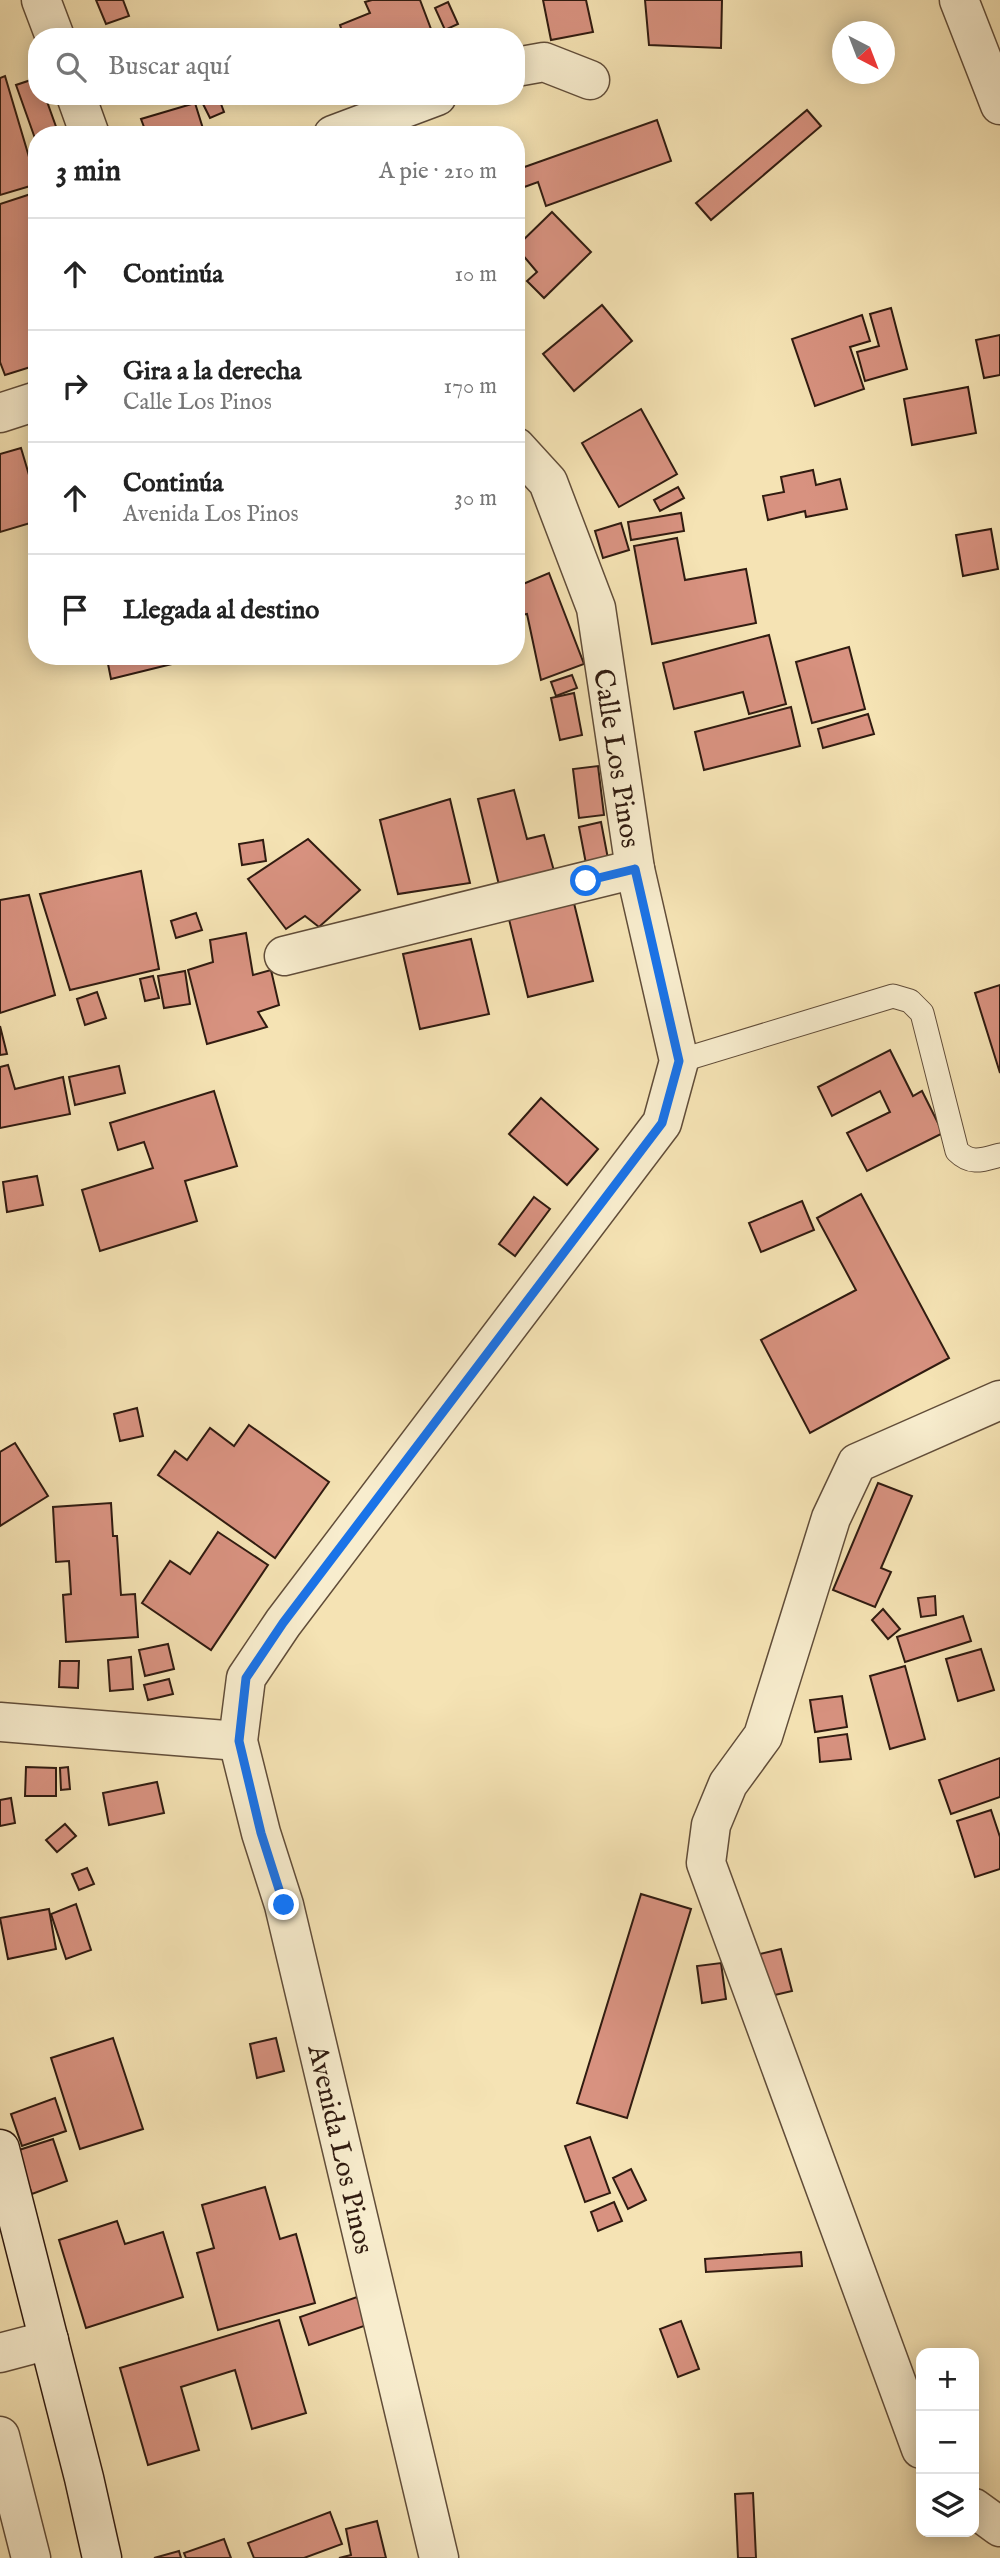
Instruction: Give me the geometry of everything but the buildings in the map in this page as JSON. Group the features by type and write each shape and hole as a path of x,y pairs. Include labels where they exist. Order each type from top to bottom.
{"street":[{"path":"41,0 52,28"},
{"path":"959,0 1000,104"},
{"path":"525,65 544,62 590,80"},
{"path":"79,105 87,126"},
{"path":"357,126 413,105"},
{"path":"0,413 28,404"},
{"name":"Calle Los Pinos","path":"239,1741 246,1678 292,1612 662,1123 679,1061 635,869 596,608 548,482 525,457"},
{"path":"284,956 635,869"},
{"path":"916,2435 706,1863 711,1825 728,1784 763,1737 831,1518 857,1463 1000,1400"},
{"path":"0,1722 239,1741"},
{"name":"Avenida Los Pinos","path":"239,1741 261,1833 284,1905 439,2558"},
{"path":"0,2149 102,2558"},
{"path":"0,2353 49,2340"},
{"path":"0,2436 30,2558"},
{"path":"979,2512 1000,2527"}],"lane":[{"path":"679,1061 893,996 910,1001 922,1013 957,1151 966,1161 1000,1155"}],"route":[{"path":"284,1905 261,1833 239,1741 246,1678 283,1623 662,1123 679,1061 635,869 586,881"}]}
